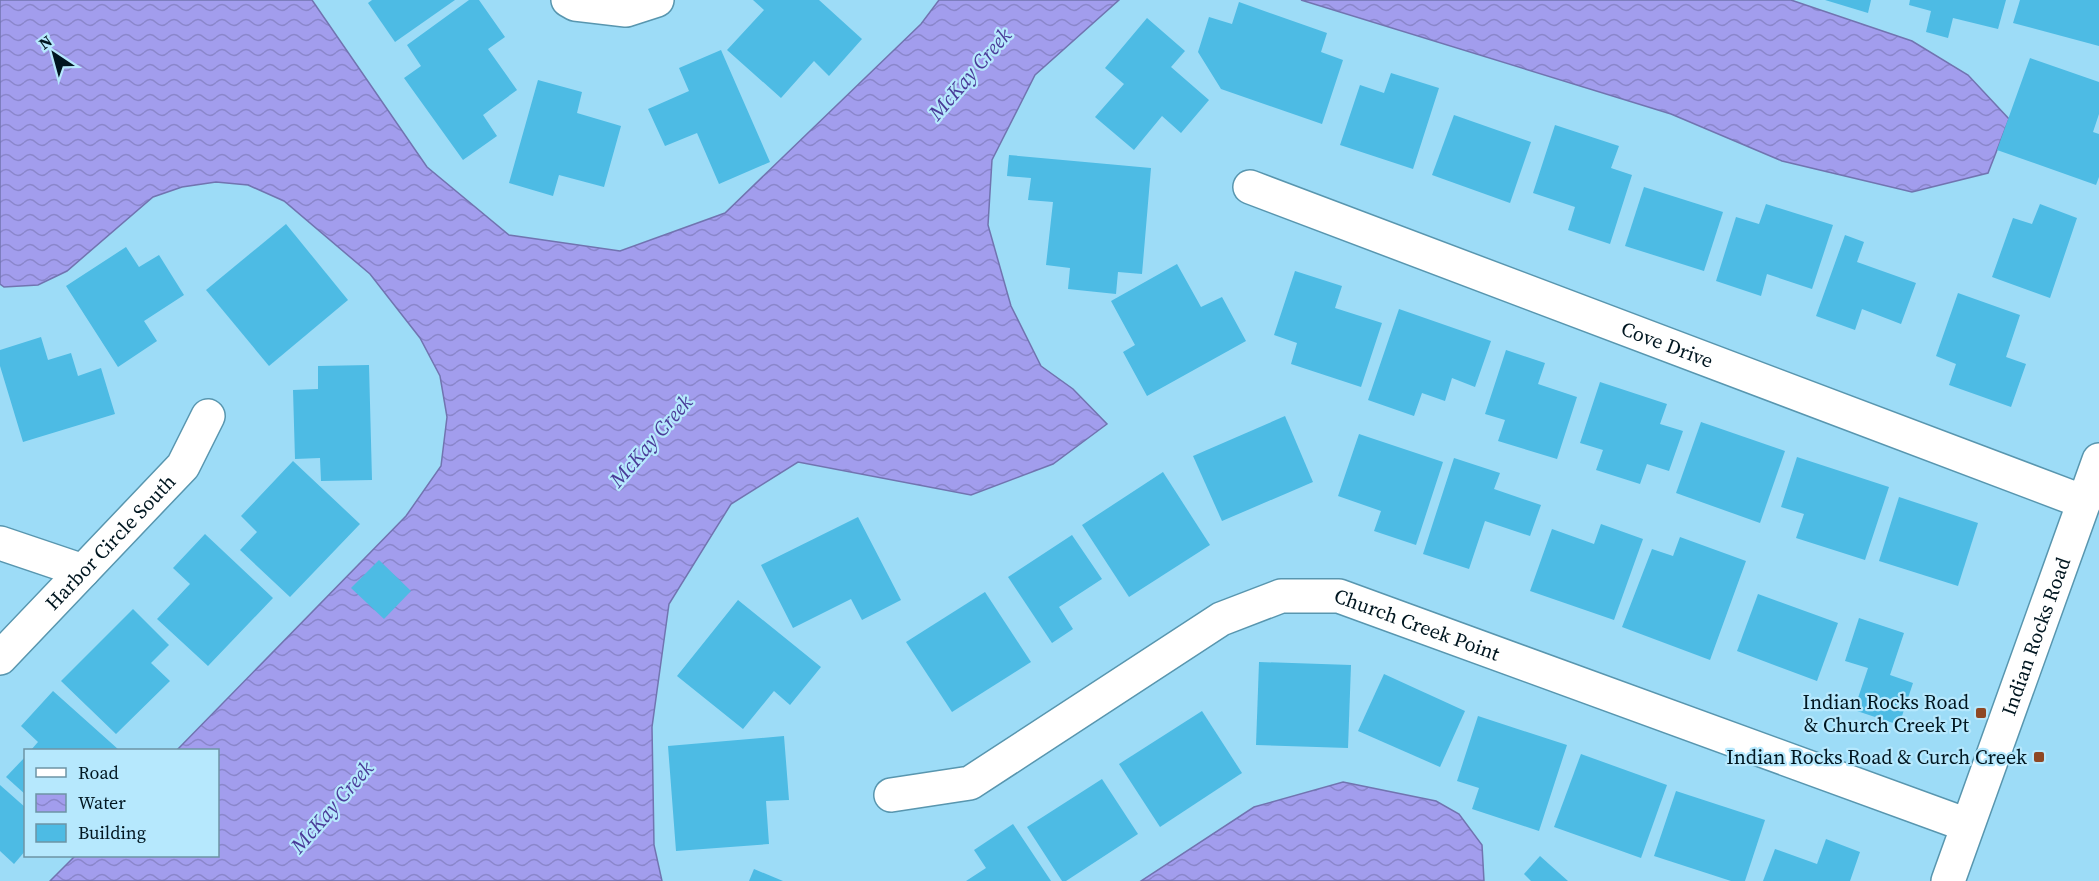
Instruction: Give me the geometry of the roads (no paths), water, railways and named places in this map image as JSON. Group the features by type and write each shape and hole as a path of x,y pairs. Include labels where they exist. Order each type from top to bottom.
{"street":[{"path":"568,0 575,4 626,10 657,0"},
{"name":"Cove Drive","path":"1250,187 2084,502"},
{"name":"Harbor Circle South","path":"0,658 183,466 208,416"},
{"name":"Indian Rocks Road","path":"1948,881 2099,460"},
{"path":"0,543 83,571"},
{"name":"Church Creek Point","path":"891,795 970,783 1221,619 1281,596 1339,596 1967,825"}],"water":[{"name":"McKay Creek","path":"0,0 312,0 427,167 509,235 620,251 725,213 921,24 939,0 1119,0 1035,75 992,160 988,225 1011,306 1041,366 1073,389 1107,424 1053,464 971,495 798,462 731,504 669,604 652,727 654,845 662,881 50,881 74,857 219,857 219,749 178,749 406,516 441,466 447,417 440,376 420,338 370,274 284,201 248,185 216,182 182,187 153,197 67,271 38,285 4,287 0,284"},
{"path":"1301,0 1791,0 1912,41 1968,75 2009,119 1988,173 1912,192 1782,161 1671,114"},
{"path":"1343,782 1436,801 1459,814 1482,845 1484,881 1141,881 1254,807"}],"place":[{"name":"Indian Rocks Road & Church Creek Pt","path":"1981,713"},
{"name":"Indian Rocks Road & Curch Creek","path":"2039,757"}]}
